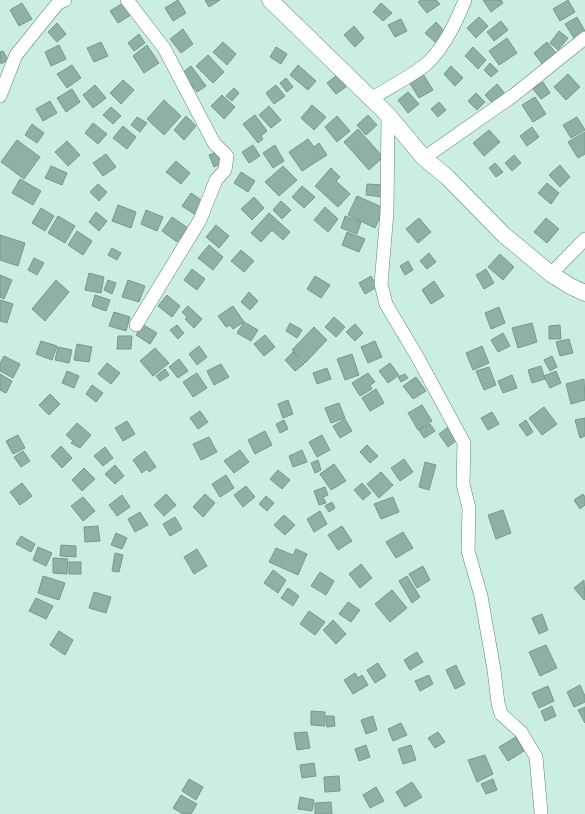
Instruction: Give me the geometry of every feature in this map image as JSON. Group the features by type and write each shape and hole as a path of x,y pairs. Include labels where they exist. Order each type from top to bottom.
{"street":[{"path":"0,96 16,55 58,3 65,0"},
{"path":"127,0 164,48 214,142 227,156 225,170 216,180 200,220 136,326"},
{"path":"270,0 388,115 424,158 447,177 504,236 551,274 570,286 585,292"},
{"path":"371,99 424,65 442,45 451,31 465,0"},
{"path":"424,158 514,94 585,38"},
{"path":"388,115 387,212 382,284 386,304 418,358 464,443 463,484 469,508 468,551 481,596 494,670 498,703 501,714 521,732 536,757 541,812"},
{"path":"551,274 585,239"}],"building":[{"path":"178,0 186,13 173,21 165,8"},
{"path":"205,0 220,0 209,7"},
{"path":"421,0 436,0 440,4 427,13 418,2"},
{"path":"483,0 501,0 503,3 491,12"},
{"path":"568,0 575,12 560,21 553,9"},
{"path":"22,3 32,19 19,26 10,10"},
{"path":"123,3 131,15 118,23 110,11"},
{"path":"381,3 392,13 383,21 373,12"},
{"path":"479,17 488,26 476,38 467,28"},
{"path":"577,17 585,31 574,38 565,24"},
{"path":"401,19 407,31 395,37 388,25"},
{"path":"501,21 508,30 494,41 487,32"},
{"path":"436,22 446,33 436,43 425,33"},
{"path":"57,23 66,34 57,42 48,32"},
{"path":"354,26 364,38 355,47 344,35"},
{"path":"183,29 193,44 181,53 170,39"},
{"path":"559,31 568,38 558,50 550,43"},
{"path":"139,34 145,43 134,51 128,43"},
{"path":"507,38 517,53 499,65 489,51"},
{"path":"101,42 108,56 94,62 87,48"},
{"path":"223,42 236,54 227,65 213,52"},
{"path":"547,42 557,54 543,65 534,53"},
{"path":"59,45 66,59 51,66 45,52"},
{"path":"147,45 159,63 144,73 133,56"},
{"path":"276,47 287,54 281,64 270,57"},
{"path":"473,47 486,60 478,69 465,56"},
{"path":"3,51 8,60 1,64 0,52"},
{"path":"208,55 224,72 213,83 196,66"},
{"path":"490,63 498,71 491,77 484,70"},
{"path":"72,65 81,78 67,88 57,74"},
{"path":"298,65 316,81 308,90 290,75"},
{"path":"191,66 206,86 197,92 182,73"},
{"path":"451,66 463,78 455,86 444,74"},
{"path":"423,74 433,90 419,98 409,82"},
{"path":"568,74 580,87 566,100 554,87"},
{"path":"337,75 346,87 336,94 327,83"},
{"path":"286,78 293,87 287,92 280,83"},
{"path":"123,80 134,90 121,104 110,93"},
{"path":"543,82 550,93 541,99 533,89"},
{"path":"497,84 506,95 494,105 485,95"},
{"path":"95,85 106,98 93,108 83,95"},
{"path":"276,85 285,96 274,104 266,93"},
{"path":"234,88 239,93 232,101 226,96"},
{"path":"72,89 80,102 66,112 57,98"},
{"path":"408,92 419,104 408,113 398,100"},
{"path":"476,93 485,102 477,110 468,101"},
{"path":"222,95 235,107 224,119 211,106"},
{"path":"535,97 546,114 533,122 522,105"},
{"path":"164,100 181,116 164,135 147,119"},
{"path":"50,101 57,113 43,121 36,109"},
{"path":"439,102 446,110 438,117 431,109"},
{"path":"312,105 326,117 314,130 301,118"},
{"path":"269,106 281,120 271,128 259,115"},
{"path":"111,107 121,116 113,124 103,115"},
{"path":"255,115 267,131 261,136 263,139 258,143 243,124"},
{"path":"368,115 377,125 366,135 357,125"},
{"path":"186,116 196,126 184,140 174,130"},
{"path":"337,116 350,131 337,142 325,127"},
{"path":"137,117 147,123 140,132 131,125"},
{"path":"577,117 585,130 571,138 563,125"},
{"path":"93,123 107,134 98,144 85,133"},
{"path":"32,124 44,133 37,143 25,135"},
{"path":"123,126 136,137 127,149 113,138"},
{"path":"532,127 539,137 527,146 520,136"},
{"path":"358,129 383,157 369,170 344,142"},
{"path":"489,130 500,142 484,156 473,143"},
{"path":"585,132 585,154 578,158 568,142"},
{"path":"308,139 314,147 319,143 327,155 302,171 289,152"},
{"path":"17,140 40,157 24,179 1,162"},
{"path":"67,141 80,155 68,166 55,152"},
{"path":"253,145 260,156 249,163 242,152"},
{"path":"275,145 284,161 273,168 263,153"},
{"path":"219,151 224,162 214,167 209,155"},
{"path":"106,154 116,167 103,176 93,163"},
{"path":"514,155 521,163 512,171 505,163"},
{"path":"176,161 190,173 181,184 166,172"},
{"path":"495,163 503,172 496,177 489,168"},
{"path":"560,165 570,177 560,187 549,175"},
{"path":"51,166 67,173 62,185 45,178"},
{"path":"283,166 297,180 279,196 265,182"},
{"path":"331,168 340,177 336,181 350,194 338,207 315,186"},
{"path":"241,172 255,181 248,192 234,183"},
{"path":"20,179 41,191 33,205 12,193"},
{"path":"547,183 559,193 551,204 538,193"},
{"path":"98,184 107,192 99,201 90,192"},
{"path":"367,184 384,185 383,197 366,195"},
{"path":"302,186 315,197 304,208 292,197"},
{"path":"191,193 204,202 196,215 182,206"},
{"path":"357,196 384,208 375,228 348,215"},
{"path":"254,197 264,208 252,220 241,209"},
{"path":"281,201 291,210 282,219 273,210"},
{"path":"118,205 136,212 131,228 112,221"},
{"path":"325,207 338,219 328,232 314,220"},
{"path":"41,208 54,216 45,231 32,223"},
{"path":"146,210 163,217 157,231 141,224"},
{"path":"96,212 107,221 99,231 89,222"},
{"path":"269,213 290,232 283,240 272,230 261,242 251,233"},
{"path":"58,216 75,226 65,243 48,233"},
{"path":"345,216 361,222 357,234 341,228"},
{"path":"172,217 188,228 177,242 162,231"},
{"path":"419,218 431,232 418,243 406,229"},
{"path":"546,218 559,229 547,243 534,232"},
{"path":"216,225 229,236 219,248 206,237"},
{"path":"77,231 92,241 83,255 68,245"},
{"path":"347,232 365,239 359,252 342,245"},
{"path":"0,235 25,243 18,266 0,260"},
{"path":"209,245 223,257 213,270 198,258"},
{"path":"112,248 121,253 117,260 108,255"},
{"path":"241,250 254,261 244,272 231,261"},
{"path":"429,253 436,262 427,269 420,261"},
{"path":"500,254 514,267 503,280 488,267"},
{"path":"34,258 44,263 37,275 28,270"},
{"path":"408,261 413,270 405,275 400,266"},
{"path":"192,269 205,279 197,290 184,280"},
{"path":"486,269 494,283 484,289 476,275"},
{"path":"89,273 104,277 101,293 85,290"},
{"path":"0,275 12,280 4,299 0,297"},
{"path":"315,276 330,285 321,298 307,289"},
{"path":"371,276 377,287 365,294 359,283"},
{"path":"56,280 69,292 45,321 32,309"},
{"path":"108,280 116,283 112,294 104,290"},
{"path":"128,280 145,286 139,302 122,297"},
{"path":"434,281 444,296 431,304 422,290"},
{"path":"249,292 258,301 250,310 241,302"},
{"path":"95,295 110,300 106,311 92,306"},
{"path":"167,295 180,306 172,317 158,306"},
{"path":"0,300 13,304 7,323 0,321"},
{"path":"188,306 202,319 194,328 185,319 187,317 182,312"},
{"path":"233,306 244,322 233,329 230,325 226,327 218,316"},
{"path":"499,307 505,323 491,329 485,313"},
{"path":"114,312 130,317 126,331 109,326"},
{"path":"334,317 345,327 336,337 325,327"},
{"path":"244,322 258,330 251,341 237,333"},
{"path":"290,323 302,330 297,338 286,331"},
{"path":"532,323 537,342 518,348 512,328"},
{"path":"142,324 157,333 150,344 136,335"},
{"path":"355,324 363,333 355,341 346,332"},
{"path":"177,325 184,333 178,339 170,330"},
{"path":"560,325 561,339 549,339 549,326"},
{"path":"314,327 327,340 305,363 292,350"},
{"path":"503,333 510,346 498,352 491,340"},
{"path":"265,335 275,347 264,356 254,344"},
{"path":"118,336 132,336 131,349 117,349"},
{"path":"569,339 573,353 560,356 556,342"},
{"path":"41,341 57,346 52,360 36,354"},
{"path":"375,341 382,357 368,363 361,347"},
{"path":"77,344 92,347 89,362 74,360"},
{"path":"199,346 207,357 197,365 189,354"},
{"path":"482,346 489,363 473,370 466,353"},
{"path":"58,347 72,350 69,363 55,360"},
{"path":"155,348 169,363 153,376 140,361"},
{"path":"293,352 304,364 295,371 285,360"},
{"path":"352,354 359,375 345,380 337,359"},
{"path":"4,356 20,364 13,378 0,371 0,363"},
{"path":"552,356 557,367 550,371 544,360"},
{"path":"179,359 188,371 178,378 169,367"},
{"path":"107,363 120,373 111,384 98,374"},
{"path":"390,363 399,375 388,383 379,371"},
{"path":"221,364 229,377 214,385 207,371"},
{"path":"541,366 545,379 532,383 528,370"},
{"path":"489,367 496,385 484,390 476,371"},
{"path":"327,368 331,379 317,384 313,373"},
{"path":"165,369 169,375 160,381 156,376"},
{"path":"67,371 79,376 74,388 62,383"},
{"path":"556,371 561,383 550,388 544,376"},
{"path":"197,373 207,388 193,397 183,382"},
{"path":"368,373 375,382 370,385 372,389 360,396 352,383"},
{"path":"0,374 12,381 6,393 0,390"},
{"path":"405,374 408,378 401,382 398,377"},
{"path":"512,375 517,388 503,393 498,381"},
{"path":"416,377 426,391 413,399 403,386"},
{"path":"584,379 585,400 571,404 566,384"},
{"path":"92,385 103,393 96,402 86,394"},
{"path":"376,389 384,403 370,411 362,398"},
{"path":"50,394 60,404 49,415 39,405"},
{"path":"288,400 293,414 283,418 278,404"},
{"path":"339,403 345,418 331,423 325,408"},
{"path":"422,405 432,421 418,430 408,413"},
{"path":"544,407 557,424 542,435 529,418"},
{"path":"200,411 208,422 198,429 190,418"},
{"path":"492,412 499,424 488,430 481,418"},
{"path":"585,418 585,436 580,438 575,420"},
{"path":"345,419 352,431 340,438 333,426"},
{"path":"284,420 288,429 280,433 276,424"},
{"path":"526,420 533,432 527,436 519,425"},
{"path":"127,421 135,434 123,441 115,428"},
{"path":"77,423 91,435 80,448 71,443 73,441 66,435"},
{"path":"430,424 435,431 424,438 419,430"},
{"path":"451,425 460,438 448,447 439,434"},
{"path":"265,431 272,445 255,454 248,440"},
{"path":"18,435 25,448 13,454 6,441"},
{"path":"322,435 330,450 317,457 309,442"},
{"path":"209,437 217,452 201,460 193,444"},
{"path":"367,445 378,456 370,463 360,452"},
{"path":"61,446 72,458 62,468 51,456"},
{"path":"105,447 113,458 103,466 94,456"},
{"path":"240,450 249,462 234,473 224,461"},
{"path":"302,450 307,462 293,467 289,456"},
{"path":"23,451 30,461 21,467 14,457"},
{"path":"145,451 156,467 149,472 147,469 142,473 133,460"},
{"path":"404,459 413,472 400,481 391,468"},
{"path":"318,460 321,470 315,473 311,463"},
{"path":"425,462 436,465 429,490 419,487"},
{"path":"334,464 346,481 331,490 320,474"},
{"path":"115,465 124,476 115,484 105,474"},
{"path":"84,468 95,479 82,491 72,480"},
{"path":"278,470 290,480 282,489 270,479"},
{"path":"381,472 393,485 379,498 367,484"},
{"path":"226,475 234,488 220,497 212,484"},
{"path":"22,483 32,496 20,505 10,492"},
{"path":"362,483 371,493 363,500 354,490"},
{"path":"246,486 255,497 243,507 234,495"},
{"path":"325,487 328,495 323,497 326,503 319,505 314,491"},
{"path":"166,494 176,505 164,516 154,505"},
{"path":"205,494 215,503 203,517 193,507"},
{"path":"583,494 585,497 585,505 580,509 574,500"},
{"path":"122,495 130,507 117,516 109,505"},
{"path":"266,496 274,503 267,511 259,504"},
{"path":"83,497 95,511 83,521 71,506"},
{"path":"393,497 399,512 381,519 374,504"},
{"path":"332,502 335,508 329,512 325,506"},
{"path":"503,510 511,533 496,539 488,515"},
{"path":"320,511 327,524 314,532 307,519"},
{"path":"140,512 148,525 135,532 128,519"},
{"path":"284,515 295,525 285,535 274,525"},
{"path":"175,517 182,529 170,536 163,524"},
{"path":"98,526 100,541 85,542 84,527"},
{"path":"342,526 352,541 338,550 328,535"},
{"path":"403,532 413,548 396,558 386,542"},
{"path":"116,533 127,538 122,549 111,545"},
{"path":"21,536 35,544 31,552 16,544"},
{"path":"61,545 76,546 76,557 60,556"},
{"path":"38,547 52,553 46,566 33,560"},
{"path":"276,548 293,555 296,549 307,554 298,575 269,562"},
{"path":"197,549 207,566 194,574 184,557"},
{"path":"115,553 123,555 119,572 112,571"},
{"path":"53,558 68,559 67,574 53,573"},
{"path":"69,562 81,562 81,574 69,574"},
{"path":"361,564 372,578 360,588 349,574"},
{"path":"423,566 430,580 417,588 409,574"},
{"path":"273,570 286,580 278,593 264,583"},
{"path":"320,572 334,581 326,595 311,586"},
{"path":"43,576 65,583 59,600 38,593"},
{"path":"407,576 420,597 412,603 399,581"},
{"path":"584,580 585,599 584,600 574,588"},
{"path":"288,588 299,596 293,606 281,598"},
{"path":"392,590 407,608 390,622 375,604"},
{"path":"94,592 111,597 106,613 89,608"},
{"path":"36,598 53,606 46,619 29,611"},
{"path":"348,602 360,610 351,622 339,614"},
{"path":"309,611 325,622 315,635 300,624"},
{"path":"542,614 548,630 539,634 532,618"},
{"path":"333,620 346,634 336,644 323,630"},
{"path":"59,631 73,640 65,655 50,645"},
{"path":"546,645 557,668 540,676 529,652"},
{"path":"417,652 423,662 410,670 404,660"},
{"path":"378,663 386,676 375,683 367,670"},
{"path":"456,665 465,684 455,689 446,670"},
{"path":"355,673 358,678 362,675 368,685 353,694 344,680"},
{"path":"429,675 433,684 420,691 415,681"},
{"path":"580,685 585,696 585,702 574,707 567,692"},
{"path":"548,686 554,701 539,708 532,693"},
{"path":"552,706 556,716 545,721 541,711"},
{"path":"585,707 585,723 578,710"},
{"path":"311,711 325,712 325,726 311,725"},
{"path":"326,716 334,716 335,726 327,727"},
{"path":"373,716 377,730 366,734 361,720"},
{"path":"401,723 407,735 393,741 388,729"},
{"path":"307,732 310,748 297,750 294,733"},
{"path":"438,732 445,742 435,748 428,738"},
{"path":"516,737 524,751 508,761 499,747"},
{"path":"366,745 370,757 359,761 355,749"},
{"path":"411,745 416,760 403,764 398,749"},
{"path":"485,755 493,774 477,782 468,760"},
{"path":"314,763 316,776 302,778 300,765"},
{"path":"339,776 340,791 325,792 324,777"},
{"path":"189,779 203,787 196,800 182,791"},
{"path":"493,779 497,790 486,794 481,784"},
{"path":"412,782 422,797 405,807 396,792"},
{"path":"376,787 384,801 370,808 363,795"},
{"path":"181,795 197,804 191,814 183,814 173,808"},
{"path":"300,797 314,800 312,811 298,809"},
{"path":"331,802 332,814 315,814 315,803"}]}
